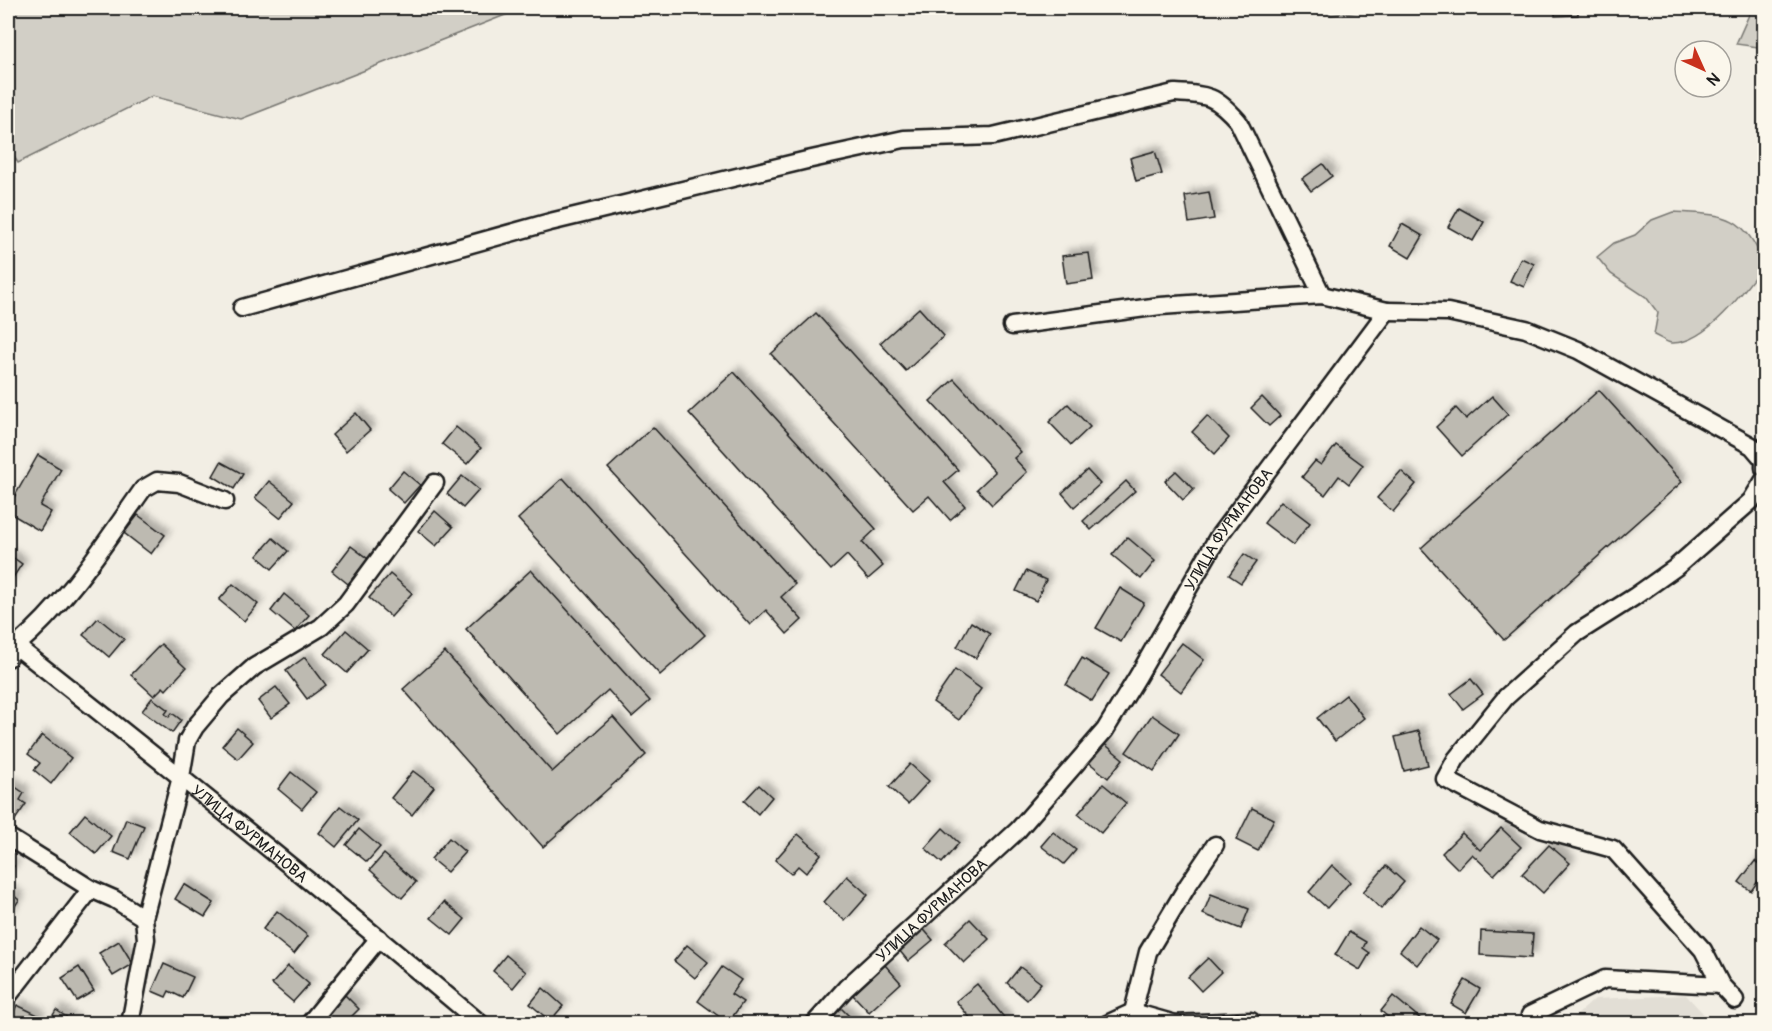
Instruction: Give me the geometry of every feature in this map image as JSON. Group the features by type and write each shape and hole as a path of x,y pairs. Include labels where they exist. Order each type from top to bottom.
{"street":[{"path":"242,308 550,222 807,160 904,139 993,136 1174,93 1204,95 1216,99 1238,121 1322,295"},
{"path":"1012,326 1160,306 1322,295 1387,311 1448,312 1526,329 1578,350 1752,446 1764,460 1764,468"},
{"name":"УЛИЦА ФУРМАНОВА","path":"814,1023 846,988 1018,830 1105,730 1218,537 1387,311"},
{"path":"1735,1000 1721,985 1703,950 1613,849 1540,829 1445,778 1456,759 1506,697 1577,633 1675,568 1751,501 1764,480"},
{"path":"10,648 41,625 68,595 143,489 157,481 179,483 225,501"},
{"path":"130,1023 146,939 144,918 181,777 187,741 195,727 221,696 254,667 321,627 346,604 435,483"},
{"name":"УЛИЦА ФУРМАНОВА","path":"10,648 181,777 481,1023"},
{"path":"8,837 91,889 114,899 144,918"},
{"path":"1133,1012 1148,952 1215,845"},
{"path":"8,996 91,889"},
{"path":"309,1023 379,938"},
{"path":"1530,1015 1605,979 1721,985"},
{"path":"1107,1023 1133,1012 1172,1023 1251,1021"}],"shaded area":[{"path":"8,8 523,8 241,119 152,96 18,163 8,147"},
{"path":"1323,8 1394,8 1331,15"},
{"path":"1752,8 1764,8 1764,42 1758,47 1736,44"},
{"path":"1673,212 1718,216 1740,225 1756,247 1764,264 1724,314 1698,335 1671,343 1654,335 1658,313 1646,297 1611,274 1597,257 1614,243 1635,235 1652,220"},
{"path":"1686,995 1712,1023 1568,1023 1595,999"}],"building":[{"path":"1555,8 1578,8 1578,15 1555,16"},
{"path":"1155,151 1162,174 1136,181 1130,158"},
{"path":"1323,164 1332,176 1311,191 1302,179"},
{"path":"1209,192 1214,219 1189,223 1185,196"},
{"path":"1459,208 1484,222 1473,241 1448,227"},
{"path":"1402,224 1423,236 1410,258 1390,246"},
{"path":"1089,253 1093,280 1066,284 1062,256"},
{"path":"1521,258 1534,264 1524,287 1510,281"},
{"path":"919,308 944,336 906,371 880,343"},
{"path":"816,313 958,470 944,482 965,506 950,520 929,496 913,510 771,354"},
{"path":"734,372 876,529 862,542 883,566 868,579 847,555 831,570 689,413"},
{"path":"954,379 1021,452 1014,458 1027,472 992,505 977,489 995,472 930,401"},
{"path":"1599,390 1682,482 1504,640 1421,548"},
{"path":"1492,396 1508,414 1462,456 1436,427 1456,408 1466,419"},
{"path":"1262,397 1280,416 1269,426 1251,408"},
{"path":"1068,404 1090,427 1071,445 1049,422"},
{"path":"356,413 370,430 346,451 332,435"},
{"path":"1207,416 1229,438 1215,454 1192,432"},
{"path":"456,427 481,448 467,464 442,444"},
{"path":"653,427 795,584 781,597 802,620 787,634 766,610 750,625 608,468"},
{"path":"1336,445 1363,465 1349,484 1339,476 1325,495 1302,477 1315,461 1321,465"},
{"path":"38,455 61,469 40,506 51,512 40,531 8,512 8,508"},
{"path":"221,462 243,474 234,489 213,476"},
{"path":"1087,470 1100,484 1074,507 1062,493"},
{"path":"403,471 420,485 404,503 388,489"},
{"path":"1176,471 1194,489 1183,500 1165,481"},
{"path":"1401,471 1416,484 1393,512 1377,498"},
{"path":"462,476 479,490 463,508 447,494"},
{"path":"563,478 705,635 660,675 518,519"},
{"path":"269,481 294,501 280,518 255,498"},
{"path":"1126,481 1135,491 1091,530 1083,521"},
{"path":"1281,501 1310,523 1293,545 1264,523"},
{"path":"435,511 453,527 436,546 418,531"},
{"path":"138,515 165,535 151,554 124,533"},
{"path":"1127,537 1155,561 1141,579 1112,555"},
{"path":"273,538 288,551 272,569 257,556"},
{"path":"351,546 368,559 348,584 332,571"},
{"path":"8,554 22,564 8,585"},
{"path":"1244,554 1256,562 1241,583 1229,575"},
{"path":"531,570 650,701 632,717 608,690 560,734 466,629"},
{"path":"1026,571 1046,580 1036,601 1016,591"},
{"path":"390,574 412,593 391,617 369,598"},
{"path":"233,584 258,604 244,621 219,600"},
{"path":"1120,588 1144,603 1121,642 1096,628"},
{"path":"284,594 309,615 295,631 271,611"},
{"path":"98,618 124,639 109,657 83,635"},
{"path":"971,622 990,634 976,658 957,647"},
{"path":"346,630 368,649 347,673 325,654"},
{"path":"1182,643 1204,660 1181,692 1158,674"},
{"path":"161,644 186,668 166,690 163,687 154,696 131,675"},
{"path":"445,652 552,772 613,717 646,755 543,847 403,689"},
{"path":"305,657 326,685 307,699 286,671"},
{"path":"1082,658 1109,674 1092,701 1066,685"},
{"path":"955,670 981,689 959,720 933,702"},
{"path":"1471,679 1483,694 1463,709 1451,694"},
{"path":"276,687 290,704 271,718 258,701"},
{"path":"1346,695 1364,718 1335,741 1317,718"},
{"path":"152,698 168,710 165,714 169,717 172,713 181,720 172,733 142,711"},
{"path":"1152,715 1179,734 1154,771 1126,752"},
{"path":"237,728 253,742 238,759 222,746"},
{"path":"1419,731 1428,765 1404,771 1395,737"},
{"path":"42,735 71,758 51,784 34,770 40,763 28,754"},
{"path":"1102,742 1123,759 1108,778 1087,761"},
{"path":"910,764 929,781 908,804 889,787"},
{"path":"413,771 434,787 412,815 391,798"},
{"path":"291,772 316,792 302,809 278,789"},
{"path":"8,782 24,793 20,800 26,804 15,820 8,815"},
{"path":"1103,784 1126,803 1101,833 1078,814"},
{"path":"759,785 772,797 758,814 744,801"},
{"path":"340,806 358,820 336,847 319,833"},
{"path":"1252,808 1274,819 1258,851 1236,840"},
{"path":"85,814 111,836 96,854 70,832"},
{"path":"126,819 144,826 130,859 113,852"},
{"path":"943,828 959,843 942,863 925,848"},
{"path":"1501,828 1521,847 1494,875 1472,854 1458,869 1442,853 1462,833 1480,850"},
{"path":"359,829 380,847 367,862 346,845"},
{"path":"1053,832 1076,850 1064,864 1041,846"},
{"path":"798,834 821,854 806,873 798,866 791,874 775,860"},
{"path":"449,838 465,852 447,872 431,859"},
{"path":"1549,845 1570,863 1543,893 1522,874"},
{"path":"384,854 416,882 402,898 370,870"},
{"path":"1755,861 1764,868 1764,873 1751,891 1739,882"},
{"path":"8,862 14,866 10,873 8,872"},
{"path":"1332,865 1350,882 1327,908 1309,892"},
{"path":"1386,866 1404,882 1381,909 1363,892"},
{"path":"847,876 868,895 845,921 824,902"},
{"path":"184,884 214,903 205,917 175,899"},
{"path":"8,891 19,900 8,917"},
{"path":"1211,894 1249,909 1241,929 1203,914"},
{"path":"444,902 465,919 452,935 431,918"},
{"path":"277,911 308,936 294,954 263,929"},
{"path":"970,919 989,939 964,963 945,943"},
{"path":"918,923 933,940 908,961 894,944"},
{"path":"1419,926 1437,940 1417,965 1400,951"},
{"path":"1481,931 1533,934 1531,958 1480,955"},
{"path":"1349,932 1366,942 1363,948 1370,953 1360,970 1335,955"},
{"path":"119,941 133,964 113,976 99,953"},
{"path":"687,945 708,962 695,978 674,961"},
{"path":"506,955 526,972 513,988 493,971"},
{"path":"1208,958 1221,972 1201,991 1188,977"},
{"path":"164,964 193,977 183,998 169,991 166,997 152,991"},
{"path":"885,965 901,983 869,1012 853,995"},
{"path":"288,966 309,984 293,1002 272,984"},
{"path":"79,967 94,991 77,1001 62,978"},
{"path":"722,967 741,980 731,994 743,1002 728,1023 698,1001"},
{"path":"1020,967 1041,983 1027,1000 1007,983"},
{"path":"1465,980 1480,989 1466,1013 1451,1004"},
{"path":"977,984 1007,1021 1003,1024 975,1024 956,1001"},
{"path":"543,988 563,1006 550,1021 530,1004"},
{"path":"345,995 359,1009 344,1024 330,1024 323,1017"},
{"path":"1393,996 1423,1021 1421,1024 1396,1024 1381,1011"},
{"path":"17,1005 40,1016 36,1024 8,1024"},
{"path":"841,1008 857,1024 827,1024"},
{"path":"56,1010 77,1024 48,1024"}]}
